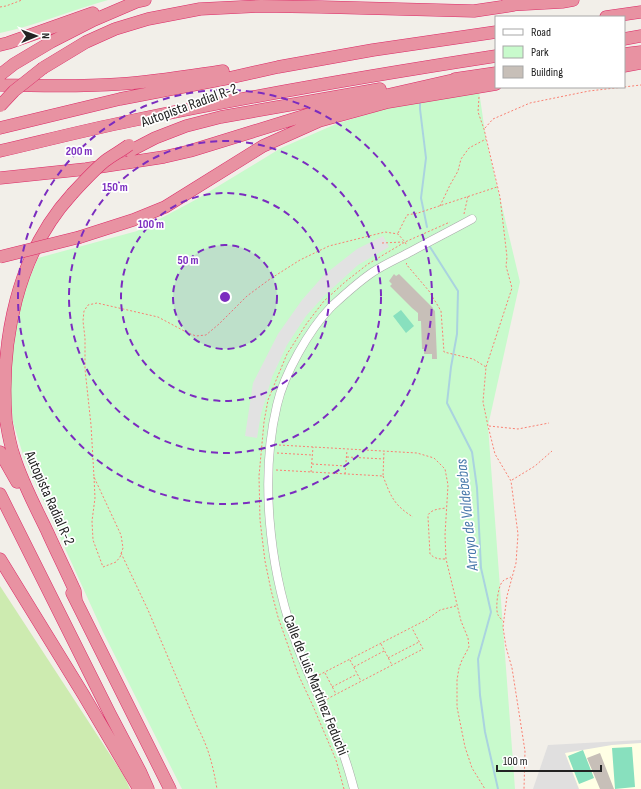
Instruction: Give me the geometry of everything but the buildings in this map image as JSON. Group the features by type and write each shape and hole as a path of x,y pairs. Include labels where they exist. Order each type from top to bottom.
{"highway":[{"path":"372,0 421,4 514,5 573,0"},
{"path":"0,45 102,10 141,1"},
{"path":"0,78 14,64 51,42 94,20 141,1"},
{"path":"0,106 14,91 42,68 86,42 115,29 148,19 200,9 261,6 474,11 514,5"},
{"path":"613,16 641,12"},
{"path":"0,128 120,99 278,67 381,49 495,32"},
{"path":"625,39 641,36"},
{"path":"625,54 641,52"},
{"path":"0,151 128,121 270,94 495,56"},
{"path":"625,66 641,63"},
{"path":"0,78 87,86 121,84 188,76 260,64 278,67"},
{"path":"129,148 186,126 221,117 404,84 495,73"},
{"path":"0,178 86,169 171,156 245,135 326,109 462,78"},
{"path":"0,257 80,237 133,220 164,207 263,146 319,121 388,102 495,84"},
{"name":"Autopista Radial R-2","path":"76,600 75,591 20,476 8,435 4,411 2,361 9,313 17,287 39,240 56,214 87,177 106,161 129,148 140,139 172,124 270,94"},
{"name":"Autopista Radial R-2","path":"0,452 170,789"},
{"path":"0,494 148,789"},
{"path":"0,559 140,789"}],"street":[{"name":"Calle de Luis Martínez Feduchi","path":"354,789 345,757 292,631 274,560 268,477 270,448 277,403 295,359 314,328 331,308 351,289 392,260 472,219"},
{"path":"262,433 272,434"}],"path":[{"path":"0,7 22,0"},
{"path":"625,87 641,85"},
{"path":"484,128 493,119 530,103 589,91 615,88"},
{"path":"479,98 478,112 484,128 500,197 507,257 506,266 512,288 486,367 484,402 495,454 511,480 518,534 516,563 507,596 503,627 506,647 512,668 525,751 524,789"},
{"path":"440,206 458,171 461,159 469,148 486,138"},
{"path":"398,234 407,215 418,213 497,187"},
{"path":"464,215 468,196"},
{"path":"94,477 121,535 123,548 116,562 103,567 93,540 92,521 95,498 91,425 85,369 85,338 83,320 84,311 88,305 97,303 158,317 196,336 206,335 247,296 300,260 329,246 385,232 398,234 406,242 412,257 406,264 429,291 441,311 444,352 473,359 486,367"},
{"path":"382,243 406,242"},
{"path":"488,426 518,428 549,424"},
{"path":"311,472 313,447"},
{"path":"270,448 313,447 417,453 434,458 445,469 448,485 445,535 446,559 457,606 468,638 469,647 459,668 457,680 457,707 465,747 472,768 485,789"},
{"path":"270,448 312,455"},
{"path":"346,474 347,449"},
{"path":"384,451 383,476 390,494 397,505 404,512 413,517"},
{"path":"511,480 535,466 552,451"},
{"path":"347,457 384,459"},
{"path":"312,464 346,466"},
{"path":"269,469 383,476"},
{"path":"446,508 436,509 428,515 430,554 438,559 446,559"},
{"path":"121,553 148,610 205,743 212,763 217,789"},
{"path":"504,622 497,614 496,606 498,593 501,582 512,577"},
{"path":"311,679 426,620 440,610 457,606"},
{"path":"322,702 423,649 412,627"},
{"path":"388,658 419,642"},
{"path":"380,643 392,665"},
{"path":"354,667 384,651"},
{"path":"350,659 361,681"},
{"path":"325,672 336,694"},
{"path":"332,687 358,674"}],"shaded area":[{"path":"383,236 389,247 358,265 325,295 306,316 287,345 272,377 261,414 257,438 245,436 253,383 278,334 302,300 324,275 357,249"},
{"path":"641,740 641,789 533,789 548,745"},
{"path":"641,743 641,789 579,789 565,753 612,745"}],"green space":[{"path":"0,0 108,0 0,33"},
{"path":"479,91 486,139 520,282 488,426 515,789 182,789 103,632 24,458 13,422 9,380 18,306 38,258 137,231 197,199 281,148 336,124 403,103"},
{"path":"401,310 414,326 406,333 393,316"},
{"path":"0,586 124,776 130,789 0,789"},
{"path":"632,747 635,787 615,789 612,748"},
{"path":"583,750 594,778 579,784 568,756"}],"waterway":[{"name":"Arroyo de Valdebebas","path":"420,104 426,158 421,198 427,227"},
{"name":"Arroyo de Valdebebas","path":"430,247 458,291 457,334 451,367 447,403 472,452 477,488 481,568 491,612 478,659 480,695 485,732 498,789"}]}
